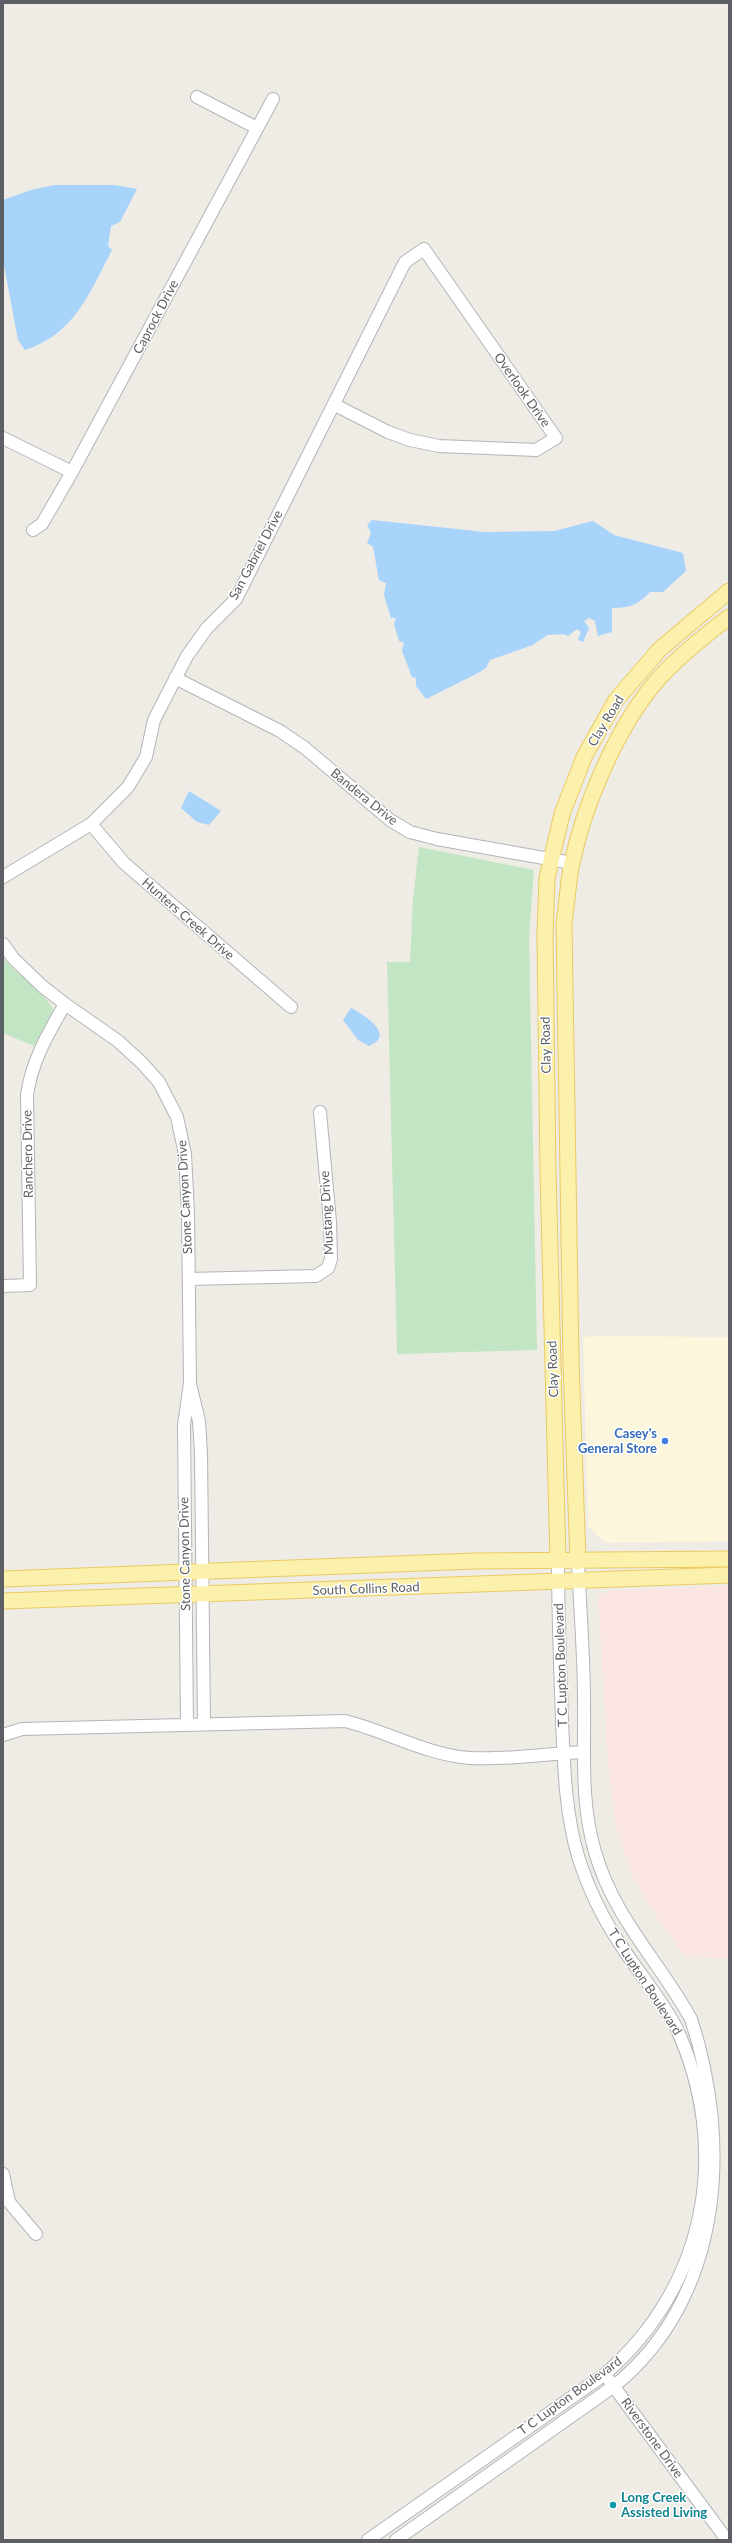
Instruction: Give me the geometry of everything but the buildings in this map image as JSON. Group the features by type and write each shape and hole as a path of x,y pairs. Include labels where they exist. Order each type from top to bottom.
{"main road":[{"name":"Clay Road","path":"558,1561 545,935 547,878 562,814 584,757 616,700 660,649 729,591"},
{"name":"Clay Road","path":"578,1562 571,1362 564,923 572,863 590,800 621,735 654,684 706,634 729,617"},
{"name":"South Collins Road","path":"3,1579 475,1561 578,1562 729,1559"},
{"name":"South Collins Road","path":"3,1601 729,1575"}],"street":[{"path":"197,97 257,128"},
{"name":"Caprock Drive","path":"34,530 42,524 72,472 273,99"},
{"name":"San Gabriel Drive","path":"3,877 91,824 128,787 146,757 154,720 187,656 207,628 236,599 258,552 335,405 405,262 424,249"},
{"name":"Overlook Drive","path":"335,405 388,432 410,440 439,446 536,450 556,438 424,249"},
{"path":"3,438 72,472"},
{"name":"Bandera Drive","path":"176,678 280,731 305,748 390,820 410,832 437,839 572,863"},
{"name":"Hunters Creek Drive","path":"91,824 124,863 291,1007"},
{"name":"Stone Canyon Drive","path":"3,944 27,972 65,1004 118,1041 142,1063 168,1096 182,1135 185,1154 190,1383 184,1425 187,1725"},
{"name":"Ranchero Drive","path":"3,1286 30,1285 27,1095 30,1073 39,1050 65,1004"},
{"name":"Mustang Drive","path":"188,1278 316,1276 328,1268 331,1259 330,1222 320,1112"},
{"name":"Stone Canyon Drive","path":"190,1383 199,1421 202,1481 204,1572 204,1724"},
{"path":"184,1482 202,1481"},
{"name":"T C Lupton Boulevard","path":"368,2540 604,2374 644,2335 673,2293 687,2266 699,2231 709,2178 707,2122 694,2067 669,2015 608,1926 580,1861 570,1819 564,1753 558,1561"},
{"name":"T C Lupton Boulevard","path":"578,1562 584,1674 582,1752 586,1813 599,1864 619,1911 685,2009 703,2045 720,2098 724,2129"},
{"path":"3,1735 22,1729 345,1721 372,1728 429,1749 469,1758 582,1752"},
{"path":"637,1969 651,1959"},
{"path":"709,2178 726,2172"},
{"path":"3,2174 9,2202 36,2234"},
{"name":"T C Lupton Boulevard","path":"396,2540 614,2386 651,2352 688,2299 714,2242 723,2199"},
{"name":"Riverstone Drive","path":"604,2374 727,2540"},
{"path":"386,2528 396,2540"}],"shaded area":[{"path":"583,1337 729,1337 729,1541 606,1543 588,1526"},
{"path":"729,1586 729,1958 685,1957 658,1920 631,1874 616,1828 608,1765 598,1595 614,1590"}],"green space":[{"path":"419,847 534,870 529,937 537,1350 397,1354 387,962 410,962 413,899"},
{"path":"3,958 47,1000 53,1010 48,1024 34,1046 3,1033"}],"water":[{"path":"55,185 114,185 137,189 120,222 111,226 108,246 112,250 79,310 56,334 42,343 25,350 18,340 3,260 3,200 31,190"},
{"path":"372,520 485,532 554,531 593,521 614,535 683,553 686,571 663,592 650,592 633,605 612,608 612,632 598,636 595,621 589,618 584,621 589,628 583,642 578,640 581,632 577,629 568,636 564,634 547,635 533,645 490,660 486,668 480,672 426,699 416,686 416,678 412,677 402,651 404,643 399,641 394,624 396,618 391,618 384,595 386,583 379,580 373,547 367,543 371,533 367,525"},
{"path":"189,791 221,811 209,825 197,822 181,808"},
{"path":"351,1008 363,1015 375,1025 379,1031 380,1036 377,1041 369,1046 358,1040 343,1020"}],"place":[{"name":"Casey's General Store","path":"665,1441"},
{"name":"Long Creek Assisted Living","path":"613,2505"}]}
